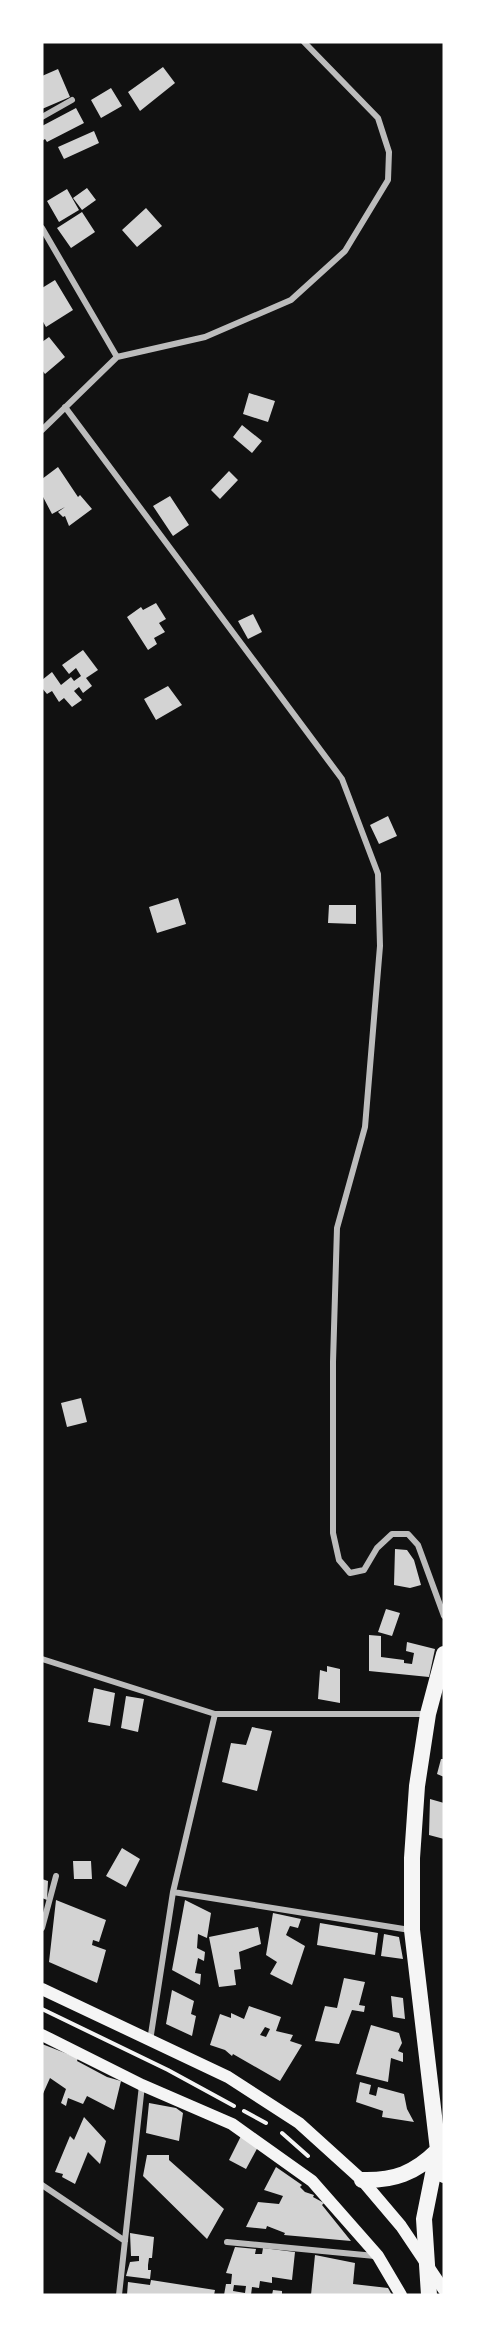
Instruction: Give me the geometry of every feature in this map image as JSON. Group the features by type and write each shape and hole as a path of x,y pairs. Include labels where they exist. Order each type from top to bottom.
{"highway":[{"path":"444,1654 428,1714 417,1786 411,1858 412,1930 438,2150 444,2175"},
{"path":"362,2180 384,2181 404,2176 423,2165 438,2150"},
{"path":"429,2295 424,2220 438,2150"}],"main road":[{"path":"42,1989 228,2077 299,2123 362,2180 401,2226 444,2290"},
{"path":"42,2035 142,2085 232,2124 312,2181 378,2256 401,2295"}],"street":[{"path":"42,430 117,357 205,337 291,300 345,251 388,180 390,152 378,118 304,42"},
{"path":"42,117 72,100"},
{"path":"42,228 117,357"},
{"path":"65,407 342,780 378,874 380,946 365,1127 337,1228 333,1362 333,1533 339,1560 350,1573 364,1570 377,1548 392,1534 408,1534 418,1545 444,1616"},
{"path":"42,1659 215,1714 428,1714"},
{"path":"150,2042 173,1892 215,1714"},
{"path":"42,1928 56,1876"},
{"path":"173,1892 412,1930"},
{"path":"119,2295 142,2085"},
{"path":"42,2185 125,2241"},
{"path":"227,2242 378,2256"}],"building":[{"path":"163,67 175,83 140,111 128,92"},
{"path":"58,69 70,97 42,109 42,76"},
{"path":"111,88 122,106 101,118 91,100"},
{"path":"76,108 84,123 47,142 45,139 42,141 42,126"},
{"path":"94,131 99,143 64,159 58,147"},
{"path":"87,188 96,200 82,210 73,198"},
{"path":"67,189 79,210 59,222 47,201"},
{"path":"146,208 162,226 137,247 122,230"},
{"path":"82,212 95,232 71,248 57,228"},
{"path":"55,280 73,310 46,327 42,320 42,288"},
{"path":"49,337 65,357 45,374 42,370 42,342"},
{"path":"249,393 275,401 268,422 243,414"},
{"path":"242,425 262,441 252,453 233,437"},
{"path":"58,467 78,497 80,495 92,509 69,526 65,516 63,517 58,512 65,507 52,514 42,495 42,479"},
{"path":"229,471 238,480 220,499 211,490"},
{"path":"170,496 189,525 173,536 153,506"},
{"path":"156,603 166,619 159,623 165,632 154,638 157,644 148,650 127,617 141,607 143,610"},
{"path":"253,614 262,632 248,639 238,621"},
{"path":"83,650 98,670 86,678 92,686 83,693 79,687 74,691 82,700 72,707 64,698 59,702 52,691 47,694 42,688 42,680 52,672 61,685 71,677 74,681 81,676 76,668 69,674 62,665"},
{"path":"168,686 182,705 156,720 144,699"},
{"path":"388,816 397,836 379,844 370,825"},
{"path":"178,898 186,924 157,933 149,907"},
{"path":"329,905 356,905 356,924 328,923"},
{"path":"81,1398 87,1422 67,1427 61,1403"},
{"path":"395,1549 407,1550 414,1560 421,1585 410,1588 394,1585"},
{"path":"386,1609 400,1613 392,1636 378,1632"},
{"path":"369,1635 381,1636 381,1657 404,1660 404,1663 412,1664 414,1653 406,1651 407,1642 435,1649 429,1677 369,1671"},
{"path":"327,1666 340,1669 340,1703 318,1699 320,1670 327,1672"},
{"path":"94,1688 115,1693 110,1726 88,1722"},
{"path":"126,1696 144,1699 138,1732 121,1728"},
{"path":"252,1727 272,1731 257,1791 222,1782 231,1743 246,1745"},
{"path":"441,1759 444,1759 444,1777 437,1774"},
{"path":"430,1799 444,1803 444,1839 429,1835"},
{"path":"122,1848 140,1859 126,1887 106,1876"},
{"path":"73,1861 91,1861 92,1879 74,1879"},
{"path":"42,1879 48,1881 47,1900 42,1898"},
{"path":"56,1900 106,1920 99,1942 93,1940 92,1945 106,1950 97,1983 49,1962"},
{"path":"185,1900 211,1913 207,1938 198,1934 197,1948 205,1952 204,1961 198,1958 195,1973 201,1974 200,1985 172,1970"},
{"path":"273,1913 301,1919 298,1928 290,1926 286,1935 305,1946 292,1985 270,1974 277,1962 266,1955"},
{"path":"320,1923 378,1933 375,1955 317,1945"},
{"path":"258,1927 261,1944 239,1952 241,1969 234,1970 236,1985 219,1987 209,1937"},
{"path":"384,1934 399,1937 403,1959 381,1956"},
{"path":"344,1978 365,1982 359,2005 365,2006 364,2012 352,2010 339,2044 315,2041 325,2006 337,2008"},
{"path":"172,1990 194,2001 191,2014 196,2016 192,2036 166,2024"},
{"path":"391,1996 403,1998 405,2019 393,2017"},
{"path":"249,2006 281,2017 276,2031 293,2035 290,2041 302,2045 280,2081 233,2054 232,2056 225,2050 210,2045 220,2014 231,2018 231,2013 244,2019","holes":["265,2027 270,2029 266,2037 260,2035"]},
{"path":"371,2025 399,2033 402,2043 398,2051 403,2053 403,2062 391,2058 388,2082 356,2074"},
{"path":"42,2044 78,2058 77,2061 107,2077 121,2081 114,2110 87,2096 83,2104 68,2098 66,2106 61,2103 66,2089 50,2078 42,2096"},
{"path":"360,2082 371,2085 369,2094 376,2096 378,2087 404,2094 407,2109 414,2122 382,2117 383,2111 356,2102"},
{"path":"149,2103 176,2108 183,2113 179,2141 146,2133"},
{"path":"84,2117 106,2141 100,2164 88,2152 75,2184 62,2177 63,2174 55,2172 70,2136 74,2140"},
{"path":"241,2136 259,2145 246,2169 229,2160"},
{"path":"147,2155 169,2155 169,2160 224,2209 207,2239 143,2176"},
{"path":"276,2167 302,2185 300,2187 305,2192 314,2195 313,2197 324,2203 322,2205 351,2241 284,2235 285,2233 267,2226 266,2229 246,2227 258,2202 279,2204 283,2196 264,2190"},
{"path":"130,2233 154,2237 152,2258 149,2258 148,2265 148,2270 151,2270 150,2279 126,2276 130,2262 139,2261 139,2256 131,2256"},
{"path":"235,2247 256,2249 255,2254 262,2254 263,2248 295,2252 292,2280 272,2277 272,2283 260,2281 259,2288 252,2287 251,2295 224,2295 226,2284 231,2284 232,2274 226,2273","holes":["234,2285 246,2286 245,2293 233,2291"]},
{"path":"315,2255 355,2263 353,2284 388,2288 392,2295 311,2295"},
{"path":"151,2280 215,2290 214,2295 127,2295 128,2282 150,2285"},
{"path":"273,2290 282,2291 282,2295 272,2295"}]}
